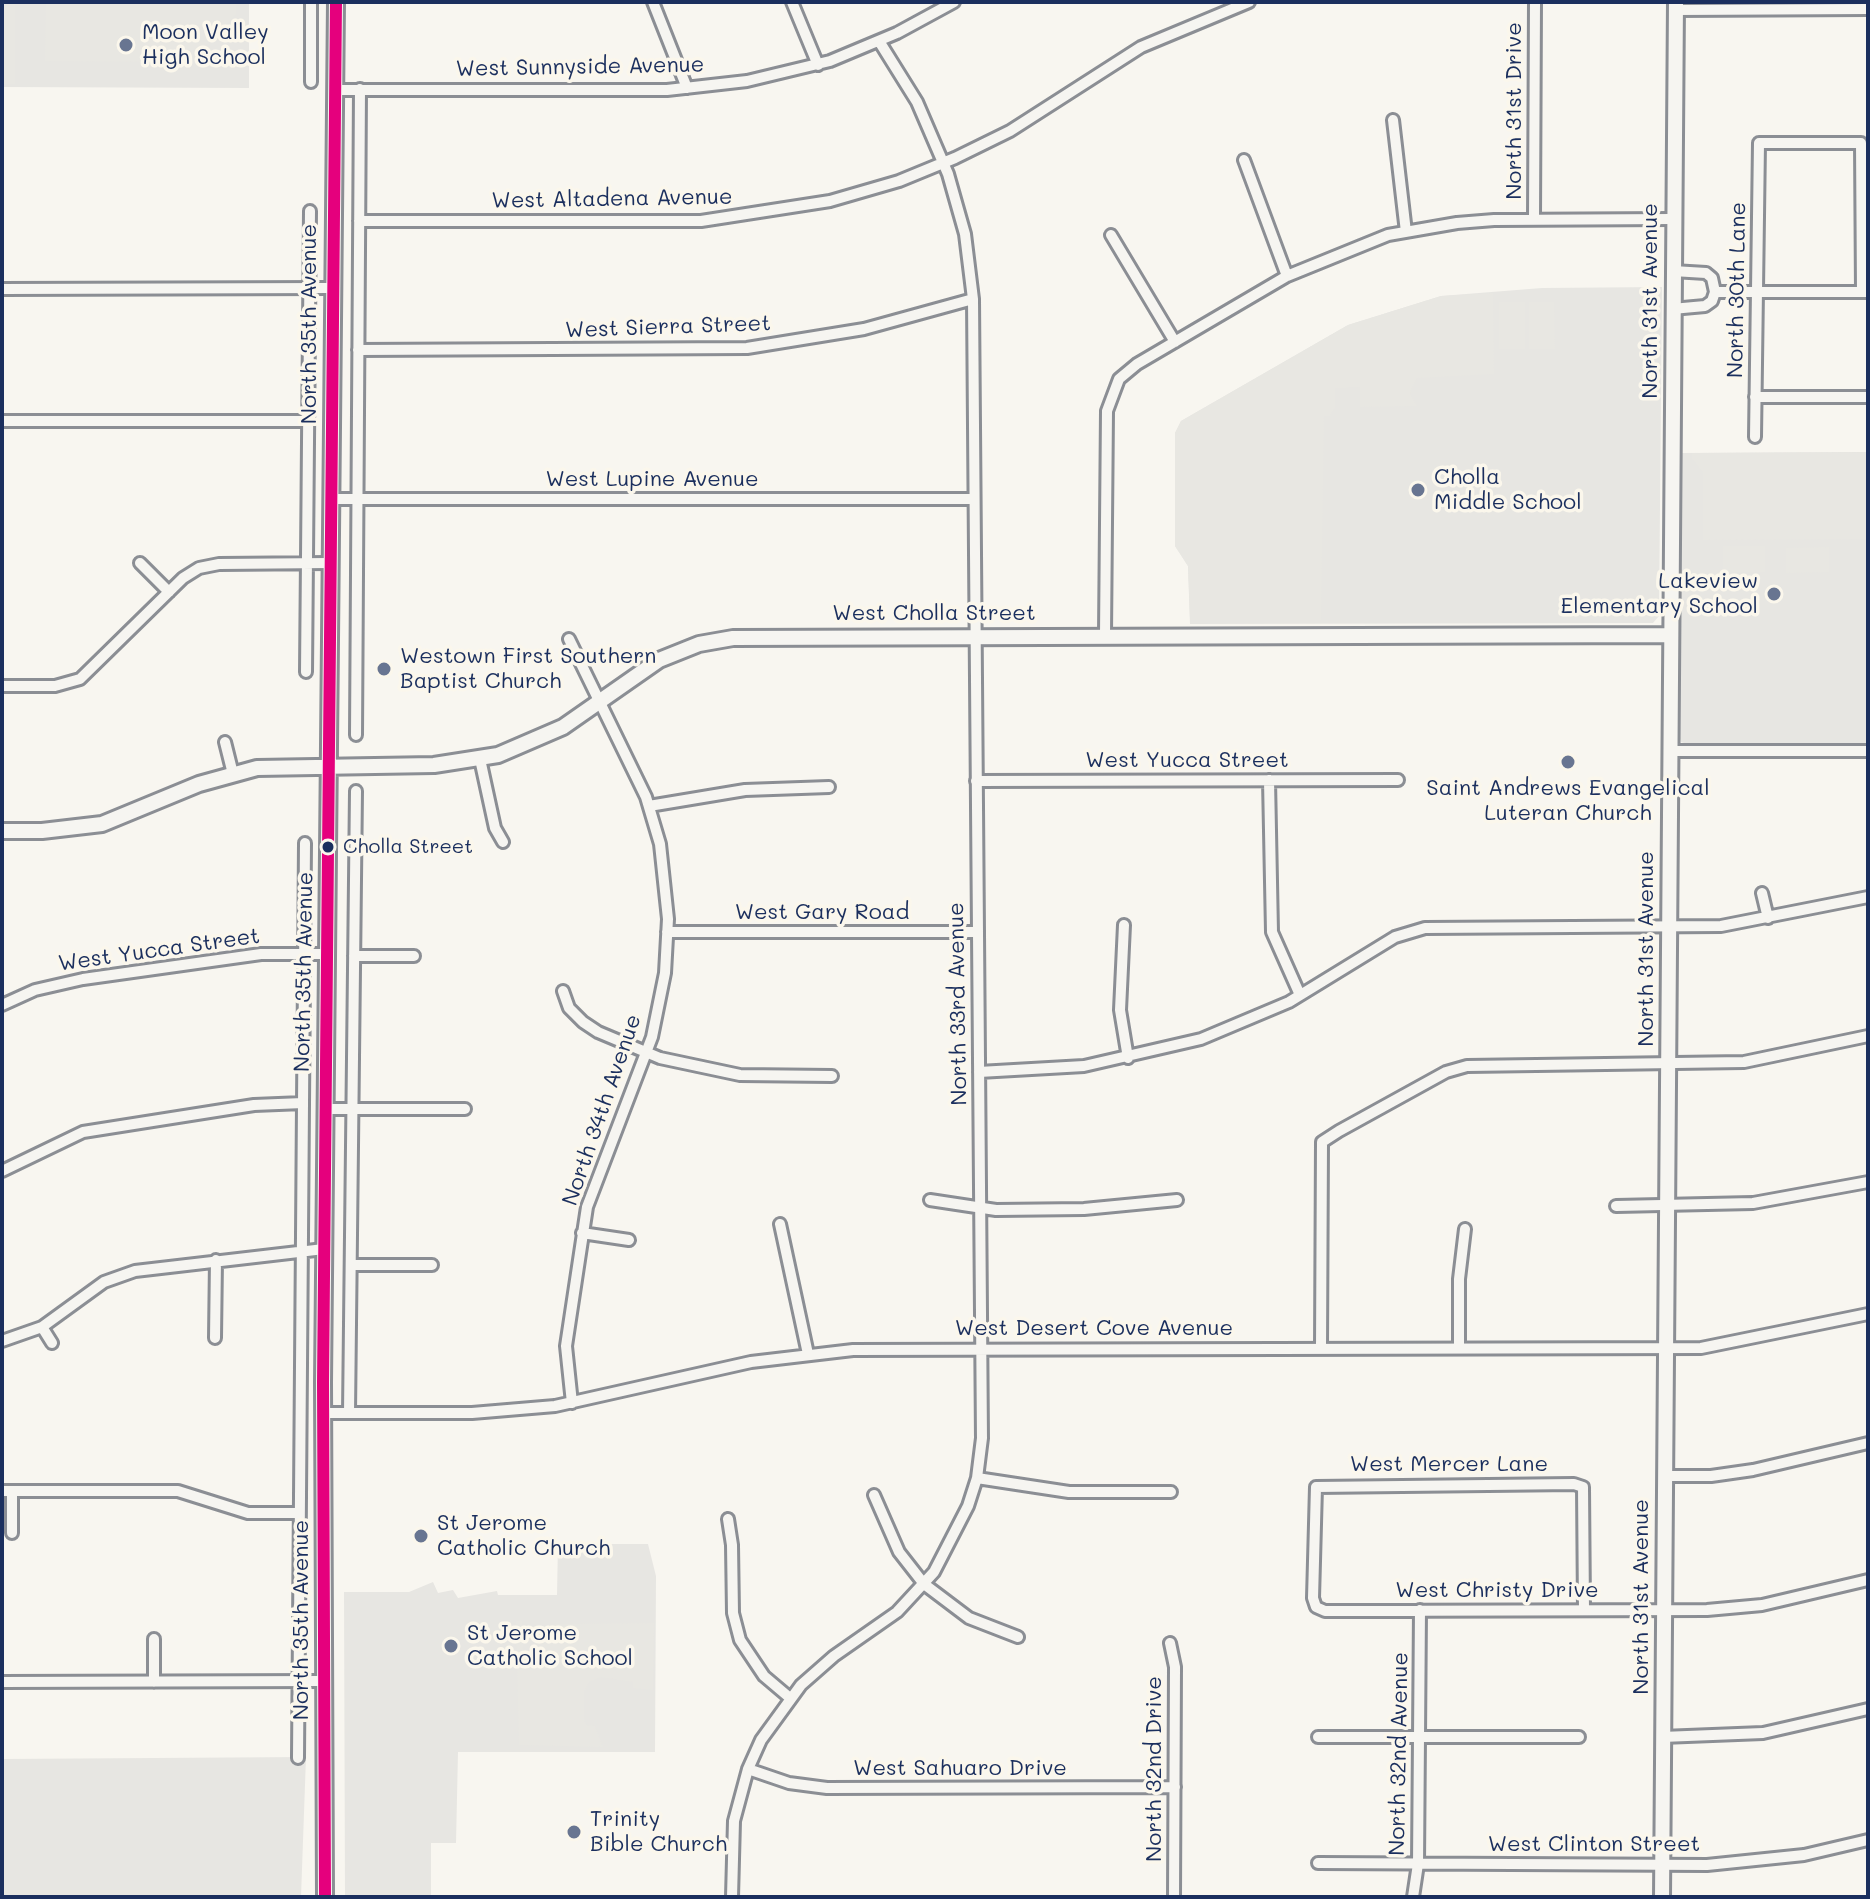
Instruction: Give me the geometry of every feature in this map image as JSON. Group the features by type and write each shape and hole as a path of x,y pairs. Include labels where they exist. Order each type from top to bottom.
{"street":[{"path":"311,2 311,82"},
{"name":"North 35th Avenue","path":"323,1896 326,954 336,2"},
{"path":"653,2 687,88"},
{"path":"792,2 818,65"},
{"name":"West Sunnyside Avenue","path":"334,90 687,88 747,81 818,65 879,41 936,7 954,2"},
{"name":"West Altadena Avenue","path":"359,221 701,221 753,216 860,193 944,163 1010,131 1141,47 1249,2"},
{"name":"North 31st Drive","path":"1534,219 1535,2"},
{"path":"1676,6 1868,9"},
{"name":"North 31st Avenue","path":"1662,1897 1672,219 1676,6"},
{"name":"North 33rd Avenue","path":"732,1897 734,1821 748,1769 761,1740 790,1698 834,1656 897,1612 924,1584 958,1530 977,1478 982,1438 973,299 965,234 944,163 917,102 879,41"},
{"path":"356,735 360,89"},
{"path":"1393,120 1406,232"},
{"name":"North 30th Lane","path":"1755,437 1759,143 1861,143 1865,292"},
{"path":"1244,160 1287,276"},
{"name":"North 35th Avenue","path":"306,672 310,211"},
{"path":"1105,634 1107,411 1119,379 1137,364 1287,276 1344,251 1406,232 1457,223 1534,219 1672,219"},
{"path":"1111,235 1175,342"},
{"path":"1672,309 1705,306 1712,301 1715,292 1712,278 1706,273 1673,271"},
{"path":"2,289 331,288"},
{"path":"1715,292 1865,292"},
{"name":"West Sierra Street","path":"358,350 747,348 849,333 973,299"},
{"path":"1755,397 1868,397"},
{"path":"2,421 308,421"},
{"name":"West Lupine Avenue","path":"330,499 974,499"},
{"path":"140,563 169,592"},
{"path":"2,686 63,685 80,679 190,573 209,565 329,563"},
{"name":"West Cholla Street","path":"2,831 42,831 102,824 233,774 274,766 434,765 480,759 542,739 659,660 699,644 733,638 1105,634 1669,635"},
{"name":"North 34th Avenue","path":"569,639 602,700 649,806 665,872 667,932 665,973 646,1052 592,1192 582,1233 566,1346 572,1403"},
{"path":"225,742 233,774"},
{"path":"1669,751 1868,751"},
{"path":"480,759 495,828 503,842"},
{"path":"1269,780 1272,932 1300,995"},
{"name":"West Yucca Street","path":"976,781 1398,780"},
{"path":"649,806 745,790 829,787"},
{"path":"349,1413 356,791"},
{"name":"North 35th Avenue","path":"298,1758 305,843"},
{"path":"1762,893 1768,918"},
{"path":"979,1072 1037,1071 1128,1058 1201,1039 1300,995 1395,937 1425,928 1721,926 1868,897"},
{"path":"1124,925 1120,1010 1128,1058"},
{"name":"West Gary Road","path":"667,932 977,932"},
{"name":"West Yucca Street","path":"2,1005 35,990 83,979 261,954 326,954"},
{"path":"354,956 414,956"},
{"path":"563,991 569,1008 583,1022 646,1052 688,1066 740,1075 832,1076"},
{"path":"1321,1348 1322,1142 1446,1072 1467,1066 1744,1062 1868,1036"},
{"path":"2,1171 54,1143 112,1125 266,1103 303,1103"},
{"path":"325,1109 465,1109"},
{"path":"1616,1206 1753,1203 1868,1182"},
{"path":"930,1200 981,1208 1084,1209 1177,1200"},
{"path":"780,1224 808,1354"},
{"path":"1459,1348 1459,1279 1465,1229"},
{"name":"North 34th Avenue","path":"582,1233 629,1240"},
{"path":"2,1341 42,1327 104,1282 135,1271 302,1249 324,1249"},
{"path":"215,1338 216,1260"},
{"path":"351,1265 432,1265"},
{"name":"West Desert Cove Avenue","path":"323,1413 472,1413 572,1403 718,1368 808,1354 888,1348 1665,1348 1722,1346 1868,1314"},
{"path":"42,1327 52,1343"},
{"path":"1664,1476 1711,1476 1753,1470 1868,1443"},
{"path":"977,1478 1069,1492 1171,1492"},
{"name":"West Mercer Lane","path":"1316,1607 1316,1487 1574,1484 1583,1487 1584,1610"},
{"path":"12,1533 7,1491 178,1491 248,1513 299,1513"},
{"path":"874,1495 899,1552 924,1584 969,1618 1018,1637"},
{"path":"728,1519 732,1545 733,1613 740,1640 764,1676 790,1698"},
{"name":"West Christy Drive","path":"1316,1607 1325,1611 1664,1610 1762,1605 1868,1580"},
{"name":"North 32nd Avenue","path":"1413,1897 1418,1864 1420,1610"},
{"path":"154,1639 154,1682"},
{"name":"North 32nd Drive","path":"1170,1643 1175,1667 1174,1897"},
{"path":"2,1682 323,1681"},
{"path":"1662,1737 1763,1733 1868,1709"},
{"path":"1318,1737 1579,1737"},
{"name":"West Sahuaro Drive","path":"748,1769 789,1783 827,1788 1175,1787"},
{"name":"West Clinton Street","path":"1318,1863 1707,1865 1804,1855 1868,1840"}],"shaded area":[{"name":"Moon Valley High School","path":"2,2 249,2 249,88 2,87"},
{"path":"2,2 15,2 15,84 2,84"},
{"path":"46,2 236,2 236,14 188,62 45,61"},
{"name":"Cholla Middle School","path":"1662,287 1659,616 1653,623 1190,624 1188,566 1175,546 1175,433 1181,421 1348,325 1441,296 1542,288"},
{"path":"1493,293 1494,374 1417,378 1410,393 1417,406 1360,407 1360,387 1335,388 1335,408 1330,416 1324,416 1321,620 1190,620 1188,566 1175,546 1175,433 1181,421 1348,325 1441,296"},
{"path":"1499,302 1525,302 1525,349 1499,349"},
{"path":"1529,302 1554,302 1555,349 1529,349"},
{"name":"Lakeview Elementary School","path":"1868,452 1868,743 1690,745 1681,742 1681,453"},
{"path":"1868,452 1868,539 1703,540 1703,473 1692,459 1692,453"},
{"path":"1723,546 1765,546 1765,572 1723,572"},
{"path":"1829,547 1829,572 1786,573 1786,548"},
{"path":"558,1544 648,1544 656,1576 655,1752 458,1752 456,1843 431,1843 431,1897 345,1897 344,1592 409,1592 433,1582 438,1593 453,1590 458,1598 497,1591 498,1595 557,1595"},
{"path":"516,1621 522,1621 523,1654 527,1656 539,1634 555,1624 654,1623 653,1690 633,1688 633,1682 601,1677 589,1682 584,1693 584,1718 586,1725 595,1726 603,1747 519,1745"},
{"path":"306,1757 301,1897 2,1897 2,1759"}],"transit line":[{"path":"325,1897 323,1381 336,2"}],"place":[{"name":"Moon Valley High School","path":"126,45"},
{"name":"Cholla Middle School","path":"1418,490"},
{"name":"Lakeview Elementary School","path":"1774,594"},
{"name":"Westown First Southern Baptist Church","path":"384,669"},
{"name":"Saint Andrews Evangelical Luteran Church","path":"1568,762"},
{"name":"Cholla Street","path":"328,847"},
{"name":"St Jerome Catholic Church","path":"421,1536"},
{"name":"St Jerome Catholic School","path":"451,1646"},
{"name":"Trinity Bible Church","path":"574,1832"}]}
